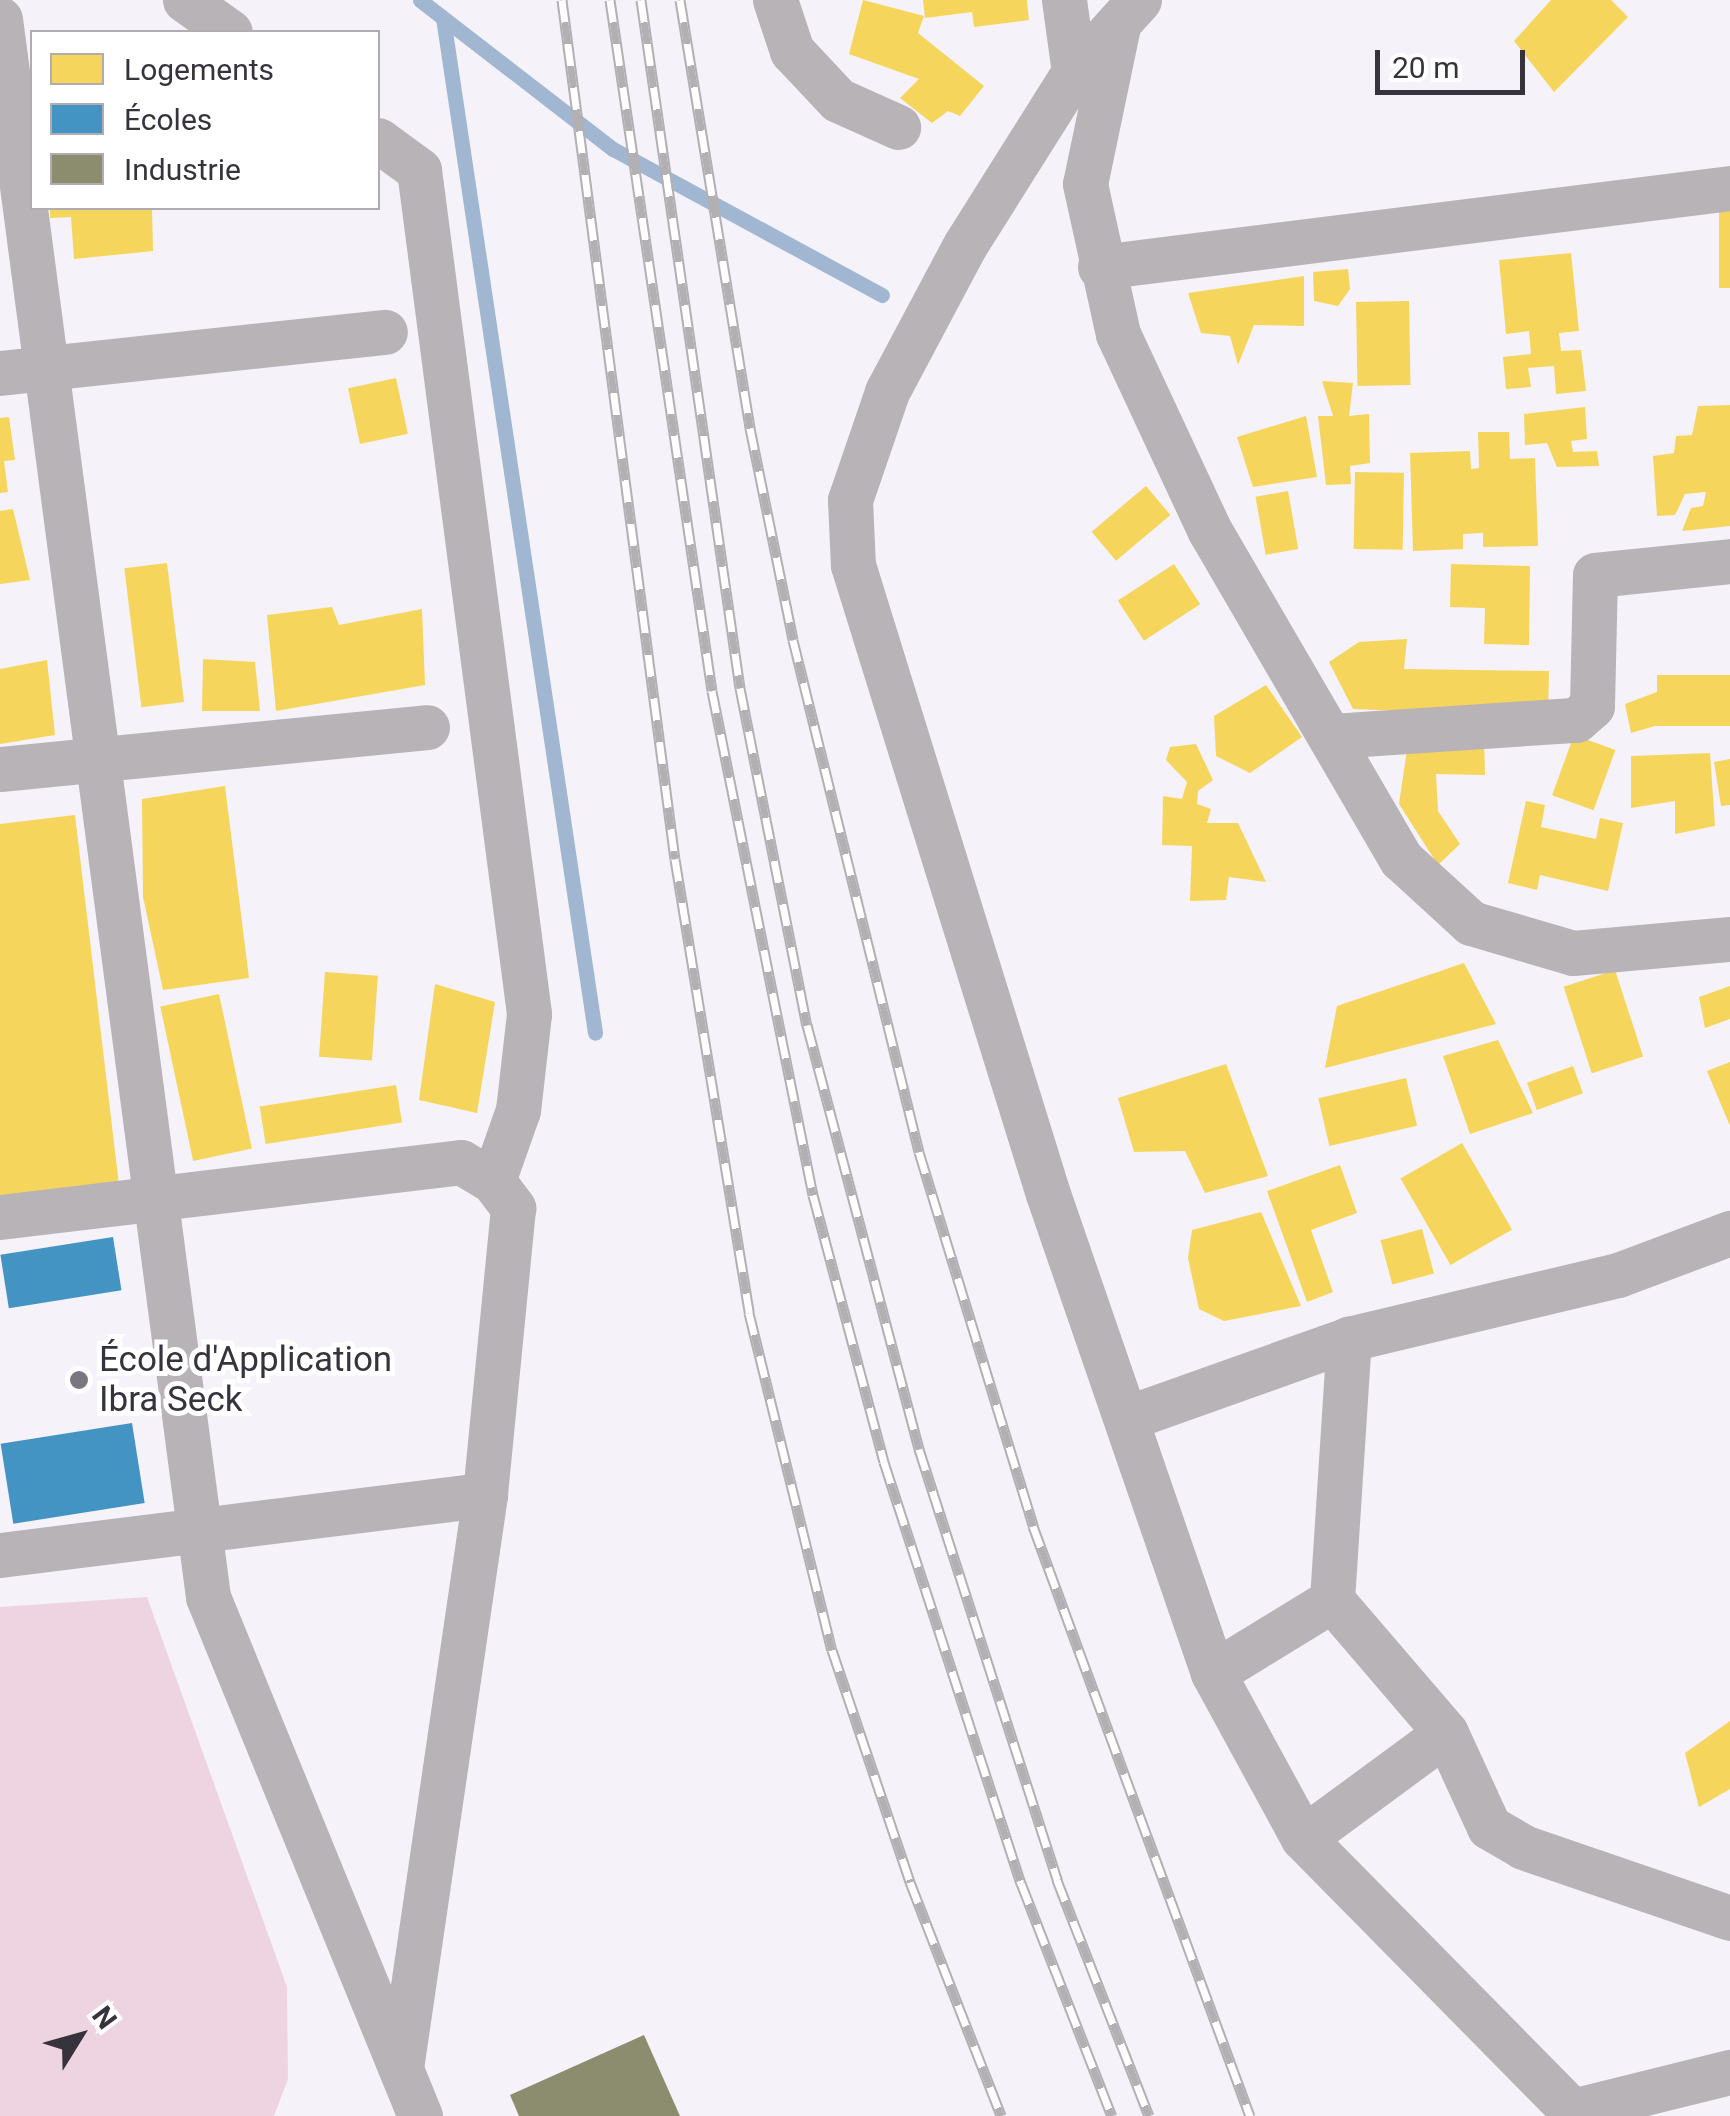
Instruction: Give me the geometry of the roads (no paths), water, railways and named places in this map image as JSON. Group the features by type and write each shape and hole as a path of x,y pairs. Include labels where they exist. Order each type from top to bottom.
{"street":[{"path":"185,0 227,30"},
{"path":"775,0 792,51 838,100 898,126"},
{"path":"1064,0 1074,72"},
{"path":"1128,13 1074,72 965,245 887,392 850,500 853,565 1048,1194 1213,1673 1303,1838 1575,2113 1730,2072"},
{"path":"1128,13 1085,184 1100,267 1118,334 1168,454 1401,859 1471,923 1573,952 1730,939"},
{"path":"0,19 208,1597 420,2116"},
{"path":"380,142 418,170 529,1014 518,1110 492,1182"},
{"path":"1100,267 1730,188"},
{"path":"0,373 386,332"},
{"path":"1332,736 1576,720 1592,706 1594,576 1730,562"},
{"path":"0,769 97,756 428,727"},
{"path":"0,1217 461,1162 492,1182 513,1208 484,1495 401,2068"},
{"path":"1127,1418 1349,1339 1618,1274 1730,1232"},
{"path":"1349,1339 1332,1600 1446,1734 1489,1827 1523,1847 1730,1918"},
{"path":"0,1555 199,1526 484,1495"},
{"path":"1213,1673 1332,1600"},
{"path":"1303,1838 1446,1734"}],"waterway":[{"path":"420,0 613,149 882,295"},
{"path":"443,18 595,1033"}],"railway":[{"path":"562,0 675,859 749,1313 832,1650 910,1882 1001,2116"},
{"path":"610,0 712,691 813,1195 884,1462 1021,1883 1112,2116"},
{"path":"641,0 740,688 807,1025 919,1449 1057,1880 1149,2116"},
{"path":"680,0 750,428 793,640 919,1152 1033,1526 1250,2116"}],"place":[{"name":"École d'Application Ibra Seck","path":"79,1380"}]}
